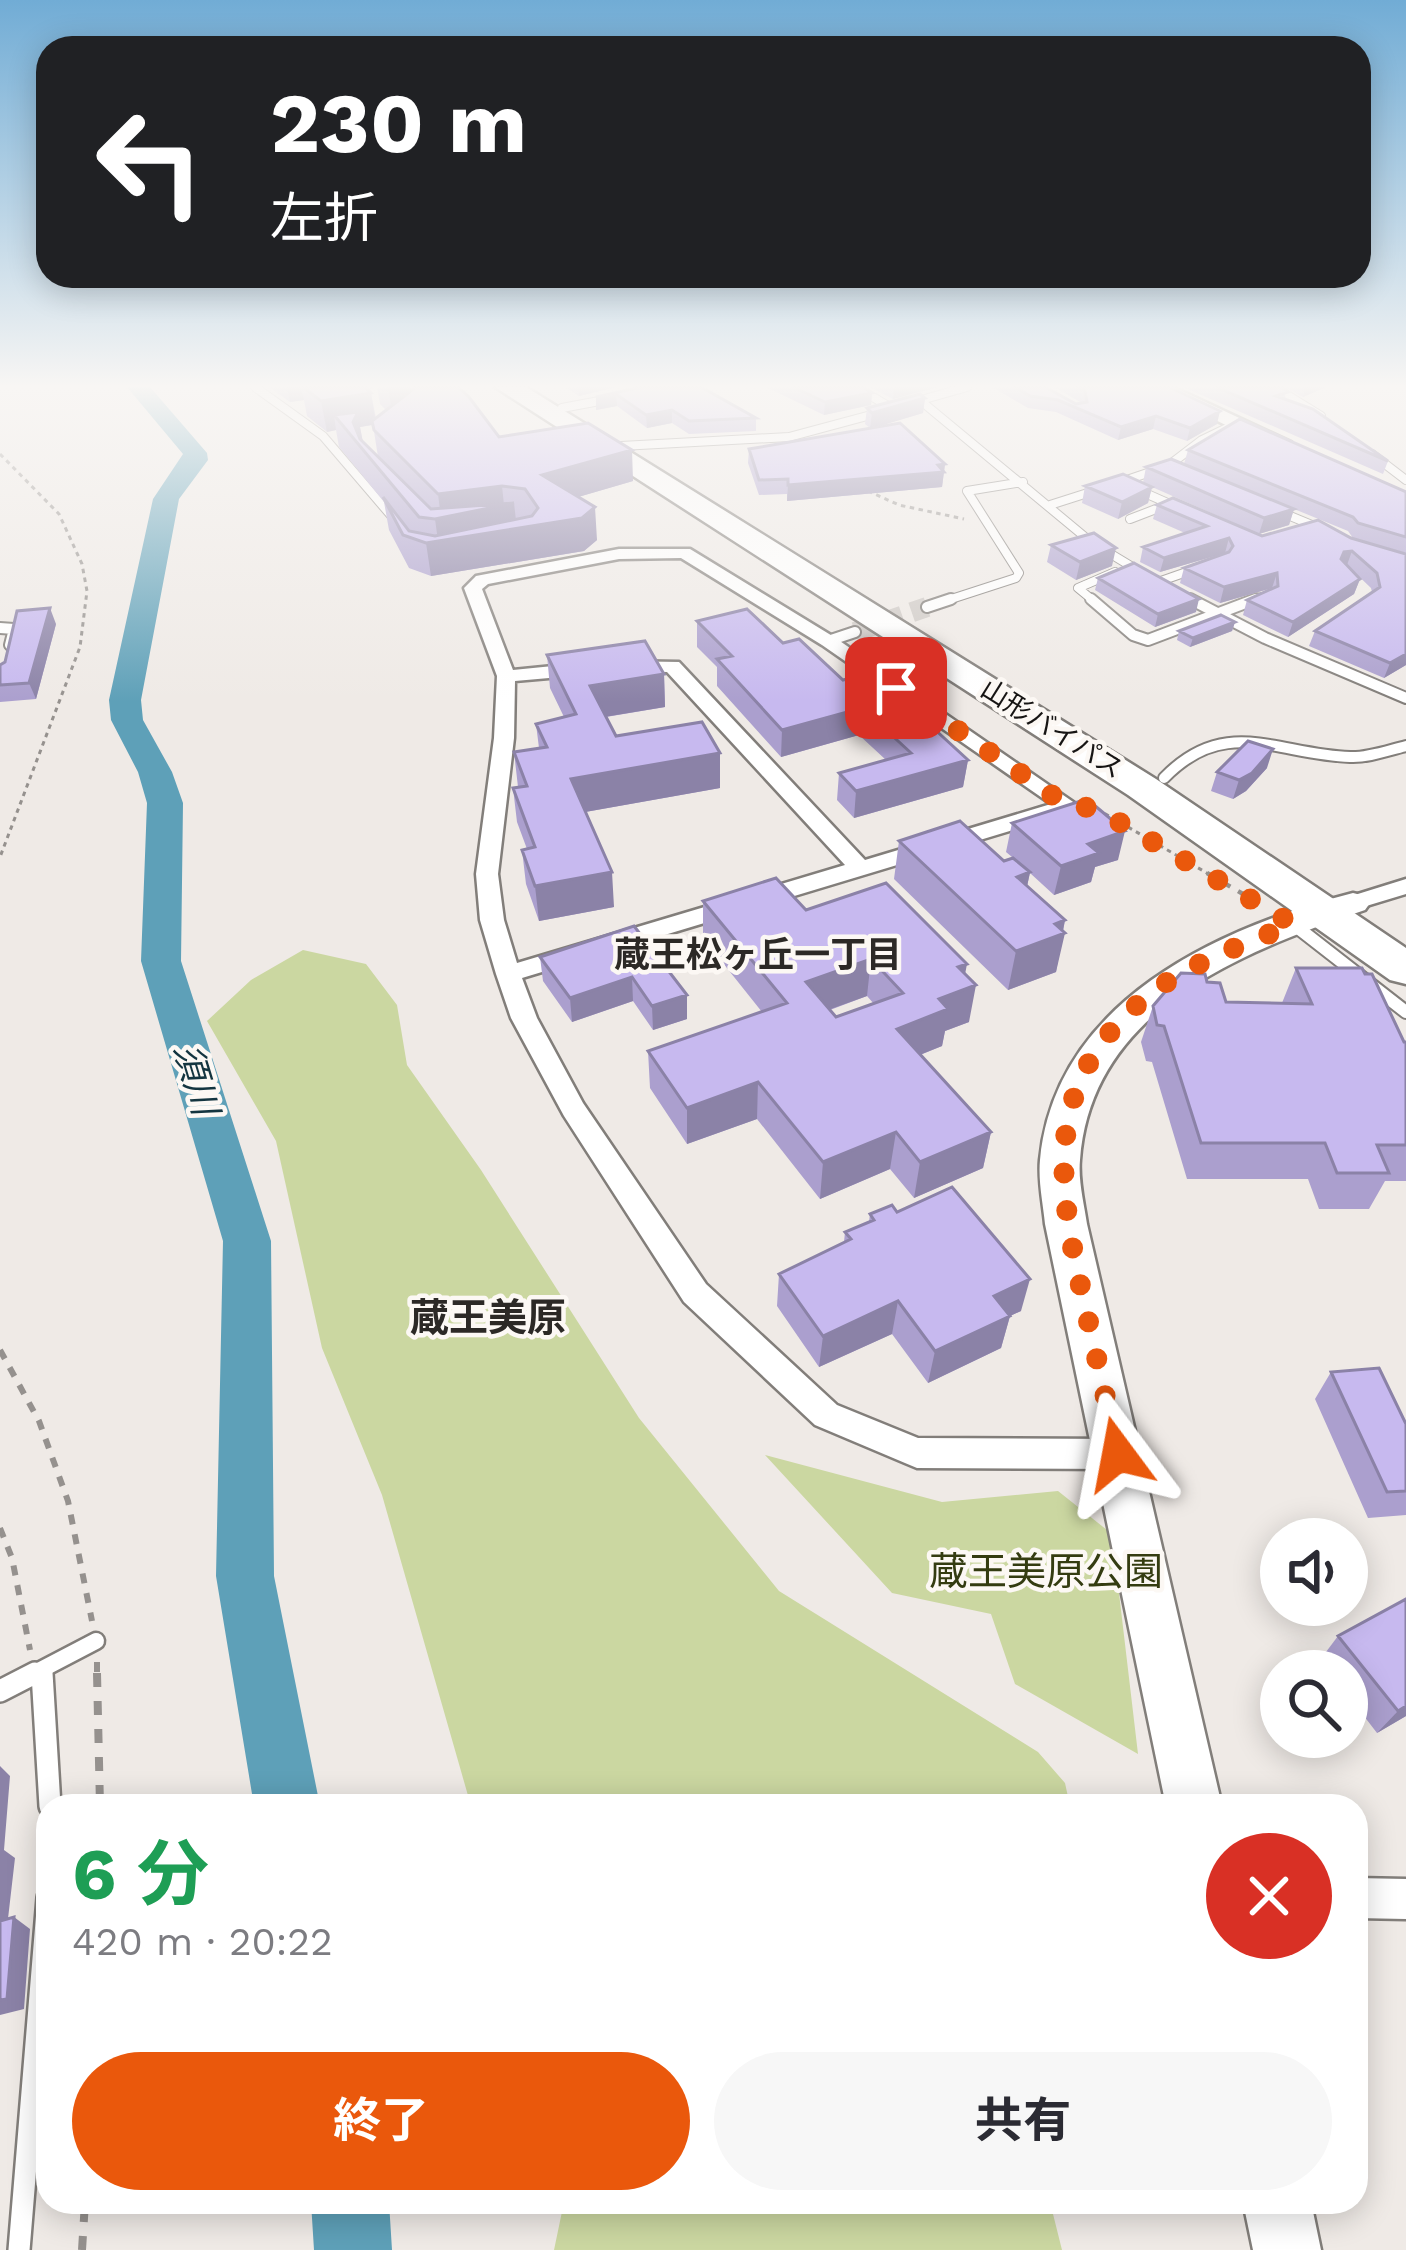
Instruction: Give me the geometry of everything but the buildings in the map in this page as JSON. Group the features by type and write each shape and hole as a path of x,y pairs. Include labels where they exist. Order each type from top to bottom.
{"highway":[{"name":"山形バイパス","path":"676,492 1038,719 1406,969"},
{"name":"山形バイパス","path":"696,492 1164,778 1325,913 1406,942"}],"street":[{"path":"1068,806 828,641 684,553 619,554 482,580 473,588 506,676 504,738 487,874 492,920 508,974 524,1018 573,1108 695,1293 826,1415 917,1453 1118,1454"},
{"path":"506,676 650,663 672,666 859,867"},
{"path":"508,974 1068,806"},
{"path":"1191,1794 1066,1224 1060,1161 1070,1111 1091,1061 1121,1018 1155,990 1200,963 1406,886"},
{"path":"1368,1898 1406,1899"},
{"path":"1279,2214 1287,2250"}],"lane":[{"path":"370,492 405,536"},
{"path":"927,608 1016,578 1019,573 986,528 968,492"},
{"path":"1035,492 1091,542 1158,582 1287,649 1406,698"},
{"path":"1050,505 1090,492"},
{"path":"1142,492 1187,512"},
{"path":"1130,519 1169,504"},
{"path":"1272,508 1329,532"},
{"path":"1298,531 1313,526"},
{"path":"1158,582 1221,560"},
{"path":"1131,567 1078,584 1078,588 1132,635 1148,640 1268,595"},
{"path":"0,628 14,629 6,661"},
{"path":"828,641 855,632"},
{"path":"1287,649 1304,640"},
{"path":"1164,778 1190,751 1227,740 1355,758 1406,746"},
{"path":"1325,913 1406,1012"},
{"path":"0,1690 96,1641"},
{"path":"38,1673 49,1794"},
{"path":"19,2250 36,2044"}],"path":[{"path":"0,857 82,644 87,598 84,563 75,539 41,492"},
{"path":"870,492 879,501 945,512 986,528"},
{"path":"1068,806 1095,808 1325,913"},
{"path":"0,1349 39,1421 68,1501 96,1641 100,1794"},
{"path":"0,1528 12,1558 38,1673"},
{"path":"82,2250 85,2214"}],"green space":[{"path":"303,950 366,964 397,1005 407,1065 481,1170 639,1418 779,1591 1038,1752 1065,1783 1067,1794 468,1794 382,1495 322,1348 276,1141 207,1021 251,980"},
{"name":"蔵王美原公園","path":"765,1455 942,1502 1058,1491 1112,1534 1138,1754 1015,1684 991,1614 892,1593"},
{"path":"562,2214 1053,2214 1062,2250 554,2250"}],"waterway":[{"name":"須川","path":"171,492 125,700 127,720 155,772 165,803 161,961 247,1241 245,1576 285,1794"},
{"name":"須川","path":"351,2214 353,2250"}],"tunnel":[{"path":"855,632 927,607"}],"district":[{"name":"蔵王松ヶ丘一丁目","path":"758,954"},
{"name":"蔵王美原","path":"488,1317"}],"route":[{"path":"896,688 1068,806 1095,808 1293,924 1200,963 1121,1018 1091,1061 1070,1111 1060,1161 1066,1224 1118,1454"}]}
